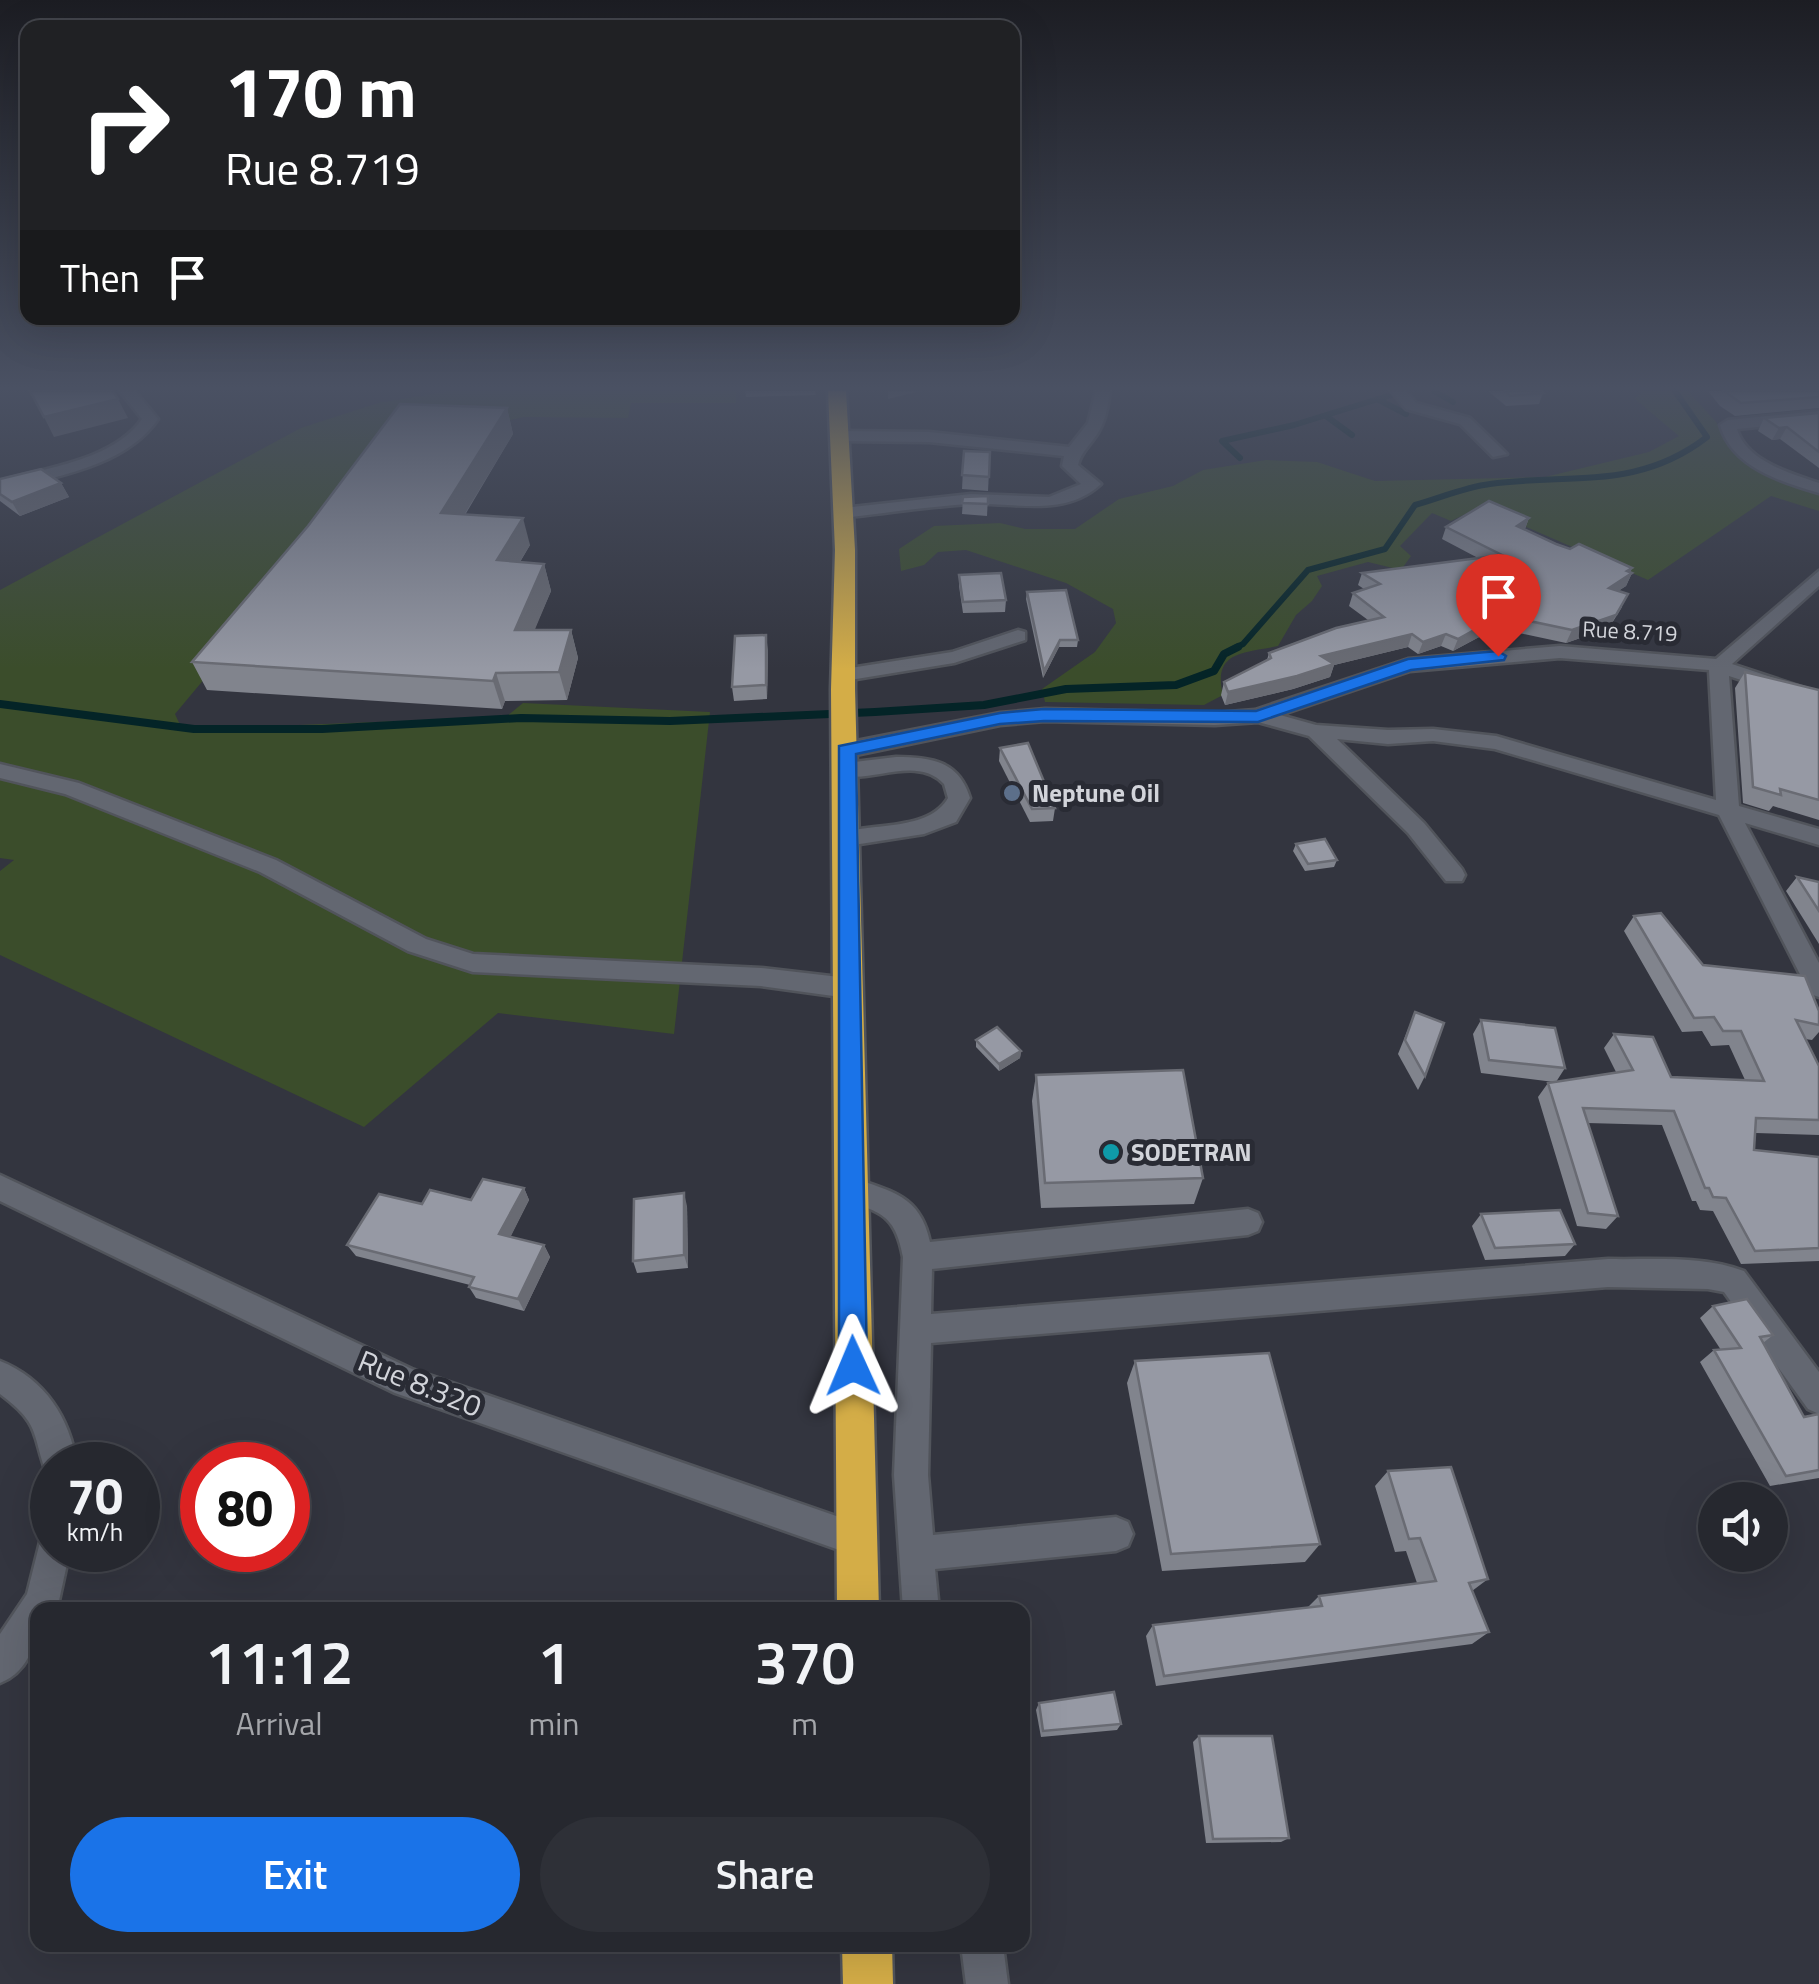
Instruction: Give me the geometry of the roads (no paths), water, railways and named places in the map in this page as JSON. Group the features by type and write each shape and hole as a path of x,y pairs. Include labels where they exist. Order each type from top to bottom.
{"highway":[{"path":"841,484 858,1602"},
{"path":"866,1952 868,1984"}],"street":[{"path":"843,513 971,499 1065,500 1092,484"},
{"path":"1819,576 1719,666 1728,812 1819,987"},
{"path":"844,684 942,663 1018,636"},
{"name":"Rue 8.719","path":"846,752 1000,719 1044,715 1258,716 1394,669 1435,660 1560,652 1676,656 1719,666 1819,700"},
{"path":"1258,716 1316,731 1496,743 1819,838"},
{"path":"1316,731 1416,828 1454,876"},
{"path":"846,752 943,768 953,777 959,798 948,817 924,826 847,838"},
{"path":"0,771 72,788 268,866 416,945 473,963 761,977 848,988"},
{"name":"Rue 8.320","path":"0,1186 406,1382 856,1539"},
{"path":"851,1189 890,1204 911,1221 918,1257 911,1475 920,1602"},
{"path":"918,1257 1248,1222"},
{"path":"916,1330 1608,1272 1708,1275 1732,1281 1819,1398"},
{"path":"0,1376 32,1395 57,1442"},
{"path":"916,1554 1116,1534"},
{"path":"42,1602 50,1572"},
{"path":"0,1665 30,1622"},
{"path":"983,1952 987,1984"}],"waterway":[{"path":"1233,649 1243,644 1308,570 1385,549 1415,505 1494,484"},
{"path":"0,704 194,729 322,729 521,718 670,721 875,712 984,705 1066,689 1176,685 1214,671 1224,654 1238,647"}],"place":[{"name":"Neptune Oil","path":"1012,793"},
{"name":"SODETRAN","path":"1111,1152"}]}
